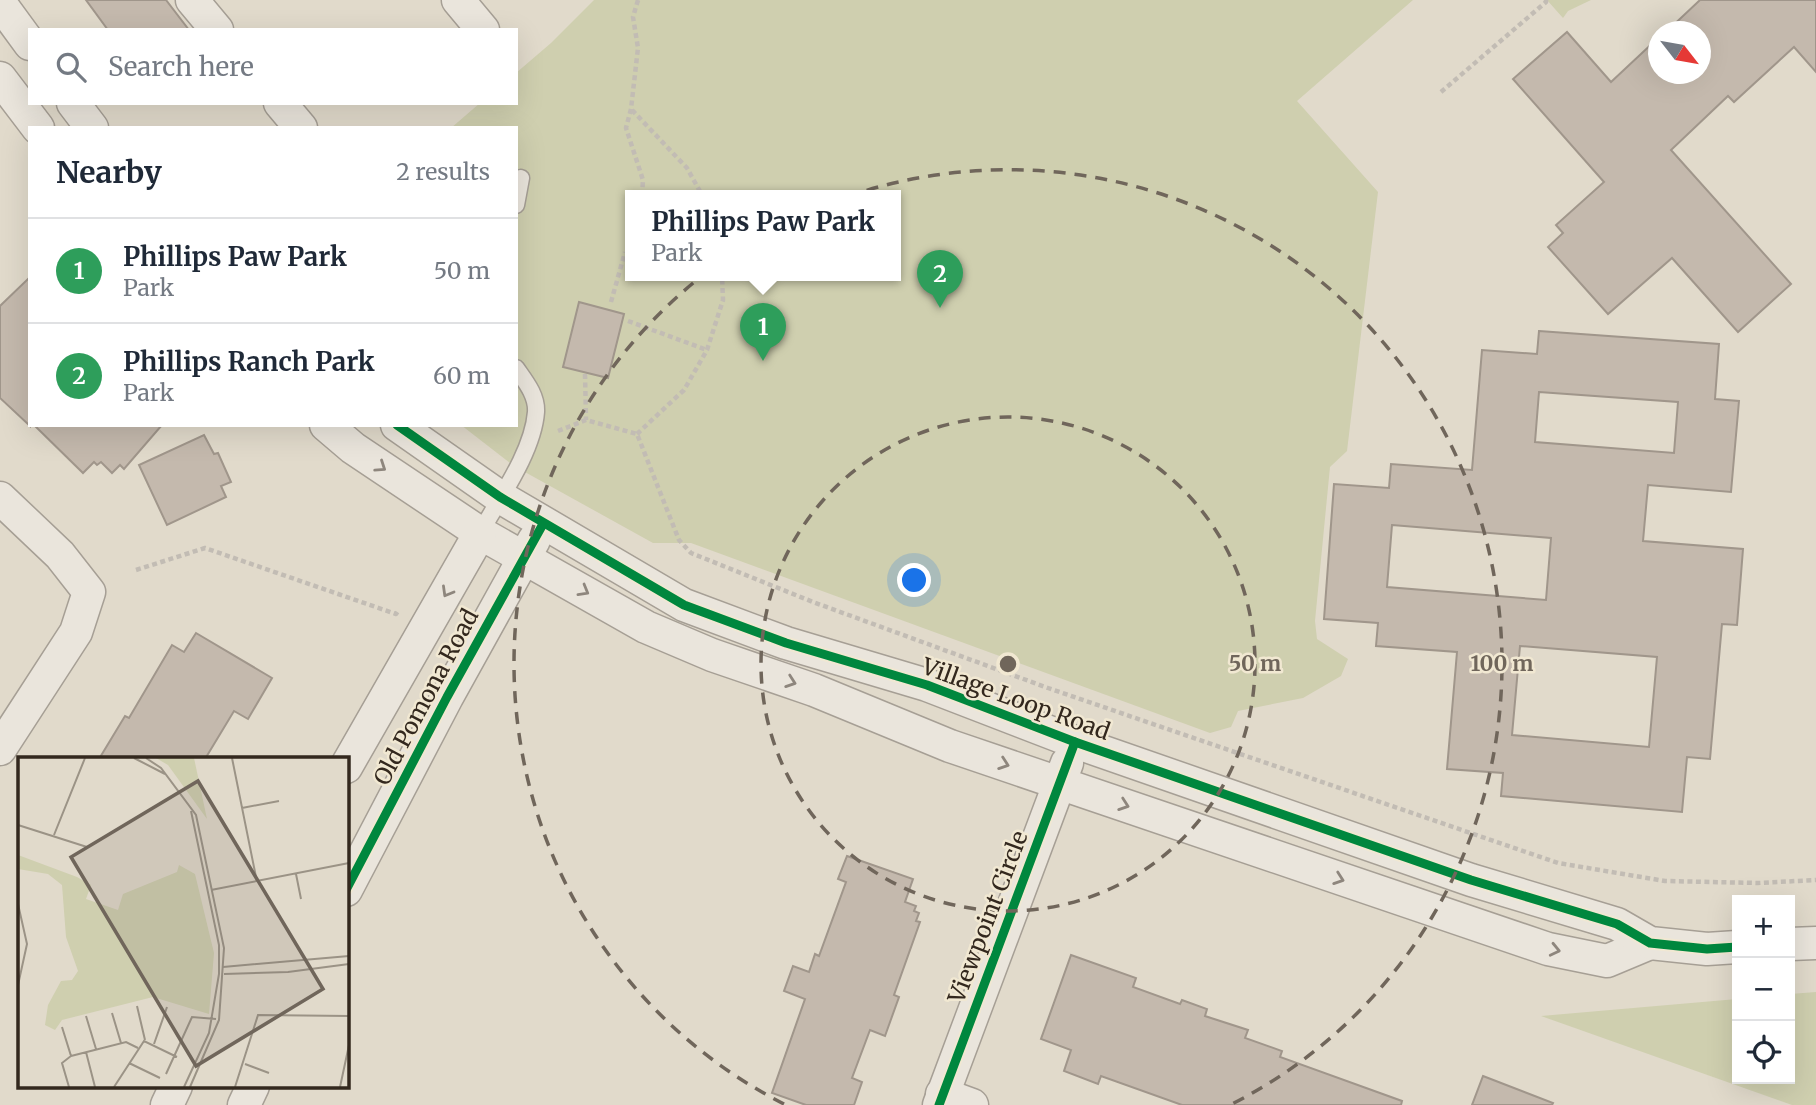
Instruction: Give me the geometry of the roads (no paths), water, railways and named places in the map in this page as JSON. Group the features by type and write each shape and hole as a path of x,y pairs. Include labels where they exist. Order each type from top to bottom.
{"street":[{"path":"192,0 215,28"},
{"path":"458,0 481,28"},
{"path":"0,3 28,41"},
{"path":"0,78 36,126"},
{"path":"75,105 90,126"},
{"path":"282,105 299,126"},
{"name":"Village Loop Road","path":"329,427 353,447 481,533 646,627 712,655 814,690 950,746 1548,948 1607,961 1650,943"},
{"name":"Village Loop Road","path":"400,427 543,524 684,605 786,643 927,685 1075,742 1471,880 1617,924 1650,943 1707,949 1732,947"},
{"path":"0,498 60,555 89,592 76,632 0,749"},
{"name":"Old Pomona Road","path":"348,886 447,697 543,524"},
{"name":"Old Pomona Road","path":"348,764 481,533"},
{"name":"Viewpoint Circle","path":"940,1100 1075,742"},
{"path":"1795,944 1816,943"},
{"path":"167,1105 175,1088"},
{"path":"244,1105 252,1088"},
{"path":"940,1100 972,1105"}],"lane":[{"path":"518,194 521,178"},
{"path":"481,533 527,449 536,411 531,389 518,371"}],"place":[{"name":"Phillips Ranch Park","path":"940,308"},
{"name":"Phillips Paw Park","path":"763,361"}]}
